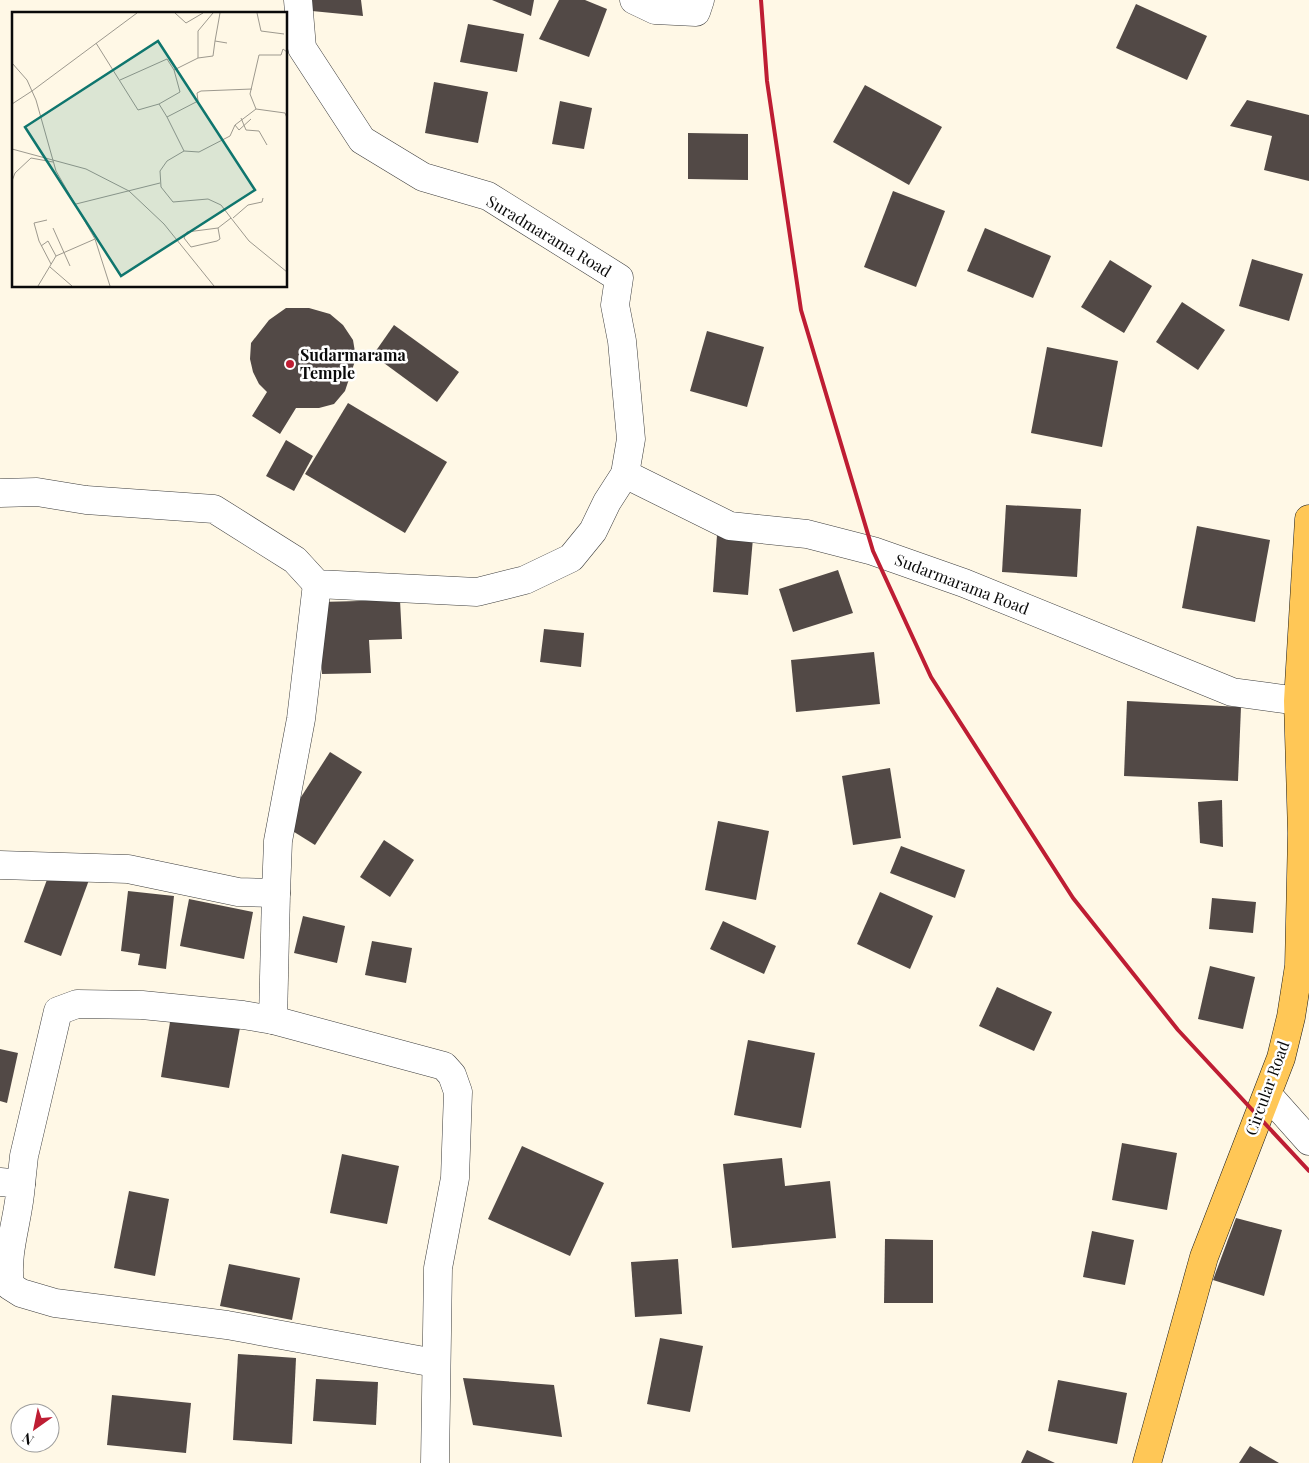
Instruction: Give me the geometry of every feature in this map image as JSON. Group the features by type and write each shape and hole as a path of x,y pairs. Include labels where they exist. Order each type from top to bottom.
{"main road":[{"name":"Circular Road","path":"1147,1463 1204,1257 1240,1159 1268,1095 1281,1058 1299,966 1302,833 1298,701 1309,519"}],"street":[{"name":"Suradmarama Road","path":"298,0 302,48 362,140 423,177 488,196 619,278 615,304 622,341 631,440 625,474"},
{"path":"634,0 655,10 696,12 700,0"},
{"path":"0,493 37,492 86,500 214,509 295,560 317,584 477,592 525,580 571,558 593,531 607,502 625,474"},
{"name":"Sudarmarama Road","path":"625,474 730,526 807,534 873,550 964,583 1232,692 1298,701"},
{"path":"273,1020 278,841 302,719 317,584"},
{"path":"0,865 128,869 238,892 276,893"},
{"path":"435,1363 227,1324 55,1303 21,1293 10,1286 7,1265 20,1202 11,1183 24,1156 58,1012 77,1004 142,1005 273,1020 444,1066 452,1075 458,1092 455,1178 438,1268 435,1363 435,1463"},
{"path":"1268,1095 1309,1141"}],"building":[{"path":"312,0 361,0 363,16 312,11"},
{"path":"492,0 534,0 531,16"},
{"path":"559,0 585,0 607,9 589,57 539,39"},
{"path":"1136,4 1207,36 1187,80 1116,48"},
{"path":"468,24 524,34 517,72 460,62"},
{"path":"434,82 488,92 478,143 425,133"},
{"path":"865,85 942,127 909,185 833,142"},
{"path":"1247,100 1309,115 1309,181 1264,170 1272,136 1230,126"},
{"path":"560,101 592,108 584,149 552,144"},
{"path":"688,133 748,134 748,180 688,179"},
{"path":"893,191 945,211 916,287 864,267"},
{"path":"985,228 1051,256 1033,298 967,271"},
{"path":"1252,259 1303,274 1289,321 1239,306"},
{"path":"1110,260 1152,286 1124,333 1081,307"},
{"path":"1182,302 1225,330 1198,370 1156,342"},
{"path":"286,308 309,308 330,314 343,325 353,340 356,358 345,391 334,404 319,408 296,408 280,434 252,416 267,392 259,384 253,372 250,359 251,343 269,320"},
{"path":"394,325 459,372 437,402 373,355"},
{"path":"707,331 764,347 747,407 690,391"},
{"path":"1047,347 1118,361 1102,447 1031,433"},
{"path":"348,403 447,462 405,533 305,474"},
{"path":"286,440 313,456 294,491 266,476"},
{"path":"1006,505 1081,509 1077,577 1002,572"},
{"path":"1197,526 1270,540 1255,622 1182,608"},
{"path":"717,535 753,538 748,595 713,592"},
{"path":"838,570 853,613 793,632 779,589"},
{"path":"400,600 402,639 369,640 371,673 322,674 319,602"},
{"path":"544,629 584,633 581,667 540,662"},
{"path":"874,652 880,704 796,712 791,660"},
{"path":"1127,701 1241,707 1238,781 1124,776"},
{"path":"330,752 362,772 315,845 283,825"},
{"path":"890,768 901,838 853,845 842,776"},
{"path":"1222,800 1223,847 1200,843 1198,802"},
{"path":"718,821 769,831 756,900 705,890"},
{"path":"384,840 414,860 390,897 360,877"},
{"path":"901,846 965,870 955,898 890,873"},
{"path":"52,866 89,880 61,956 24,942"},
{"path":"128,891 174,896 166,969 138,965 140,954 121,951"},
{"path":"880,892 933,916 910,969 857,944"},
{"path":"1212,898 1256,902 1253,933 1209,929"},
{"path":"189,899 253,912 244,959 180,946"},
{"path":"303,916 345,926 337,963 294,953"},
{"path":"723,921 776,946 764,974 710,949"},
{"path":"372,941 412,948 406,983 365,975"},
{"path":"1210,966 1255,977 1243,1029 1198,1019"},
{"path":"997,987 1052,1012 1034,1051 979,1026"},
{"path":"172,1010 241,1022 229,1088 161,1077"},
{"path":"748,1040 815,1053 801,1128 734,1115"},
{"path":"0,1049 18,1053 7,1103 0,1101"},
{"path":"1122,1143 1177,1153 1167,1210 1112,1200"},
{"path":"522,1146 604,1183 570,1256 488,1219"},
{"path":"342,1154 399,1166 387,1224 330,1213"},
{"path":"782,1158 785,1186 830,1181 836,1238 732,1248 723,1164"},
{"path":"129,1191 169,1199 155,1276 114,1268"},
{"path":"1236,1218 1282,1230 1264,1296 1213,1280"},
{"path":"1092,1231 1134,1240 1125,1285 1083,1277"},
{"path":"885,1239 933,1240 933,1303 884,1303"},
{"path":"678,1259 682,1314 635,1317 631,1262"},
{"path":"229,1264 300,1278 292,1320 220,1306"},
{"path":"660,1338 703,1346 690,1412 647,1404"},
{"path":"238,1354 296,1358 292,1444 233,1440"},
{"path":"463,1378 554,1385 562,1437 473,1425"},
{"path":"316,1379 378,1382 376,1425 313,1421"},
{"path":"1058,1380 1127,1393 1117,1444 1048,1431"},
{"path":"112,1395 191,1403 186,1453 107,1445"},
{"path":"1250,1446 1279,1463 1239,1463"},
{"path":"1027,1450 1055,1463 1021,1463"}],"railway":[{"path":"761,0 767,81 801,310 873,551 931,677 1073,898 1178,1030 1309,1171"}],"place":[{"name":"Sudarmarama Temple","path":"290,364"}]}
